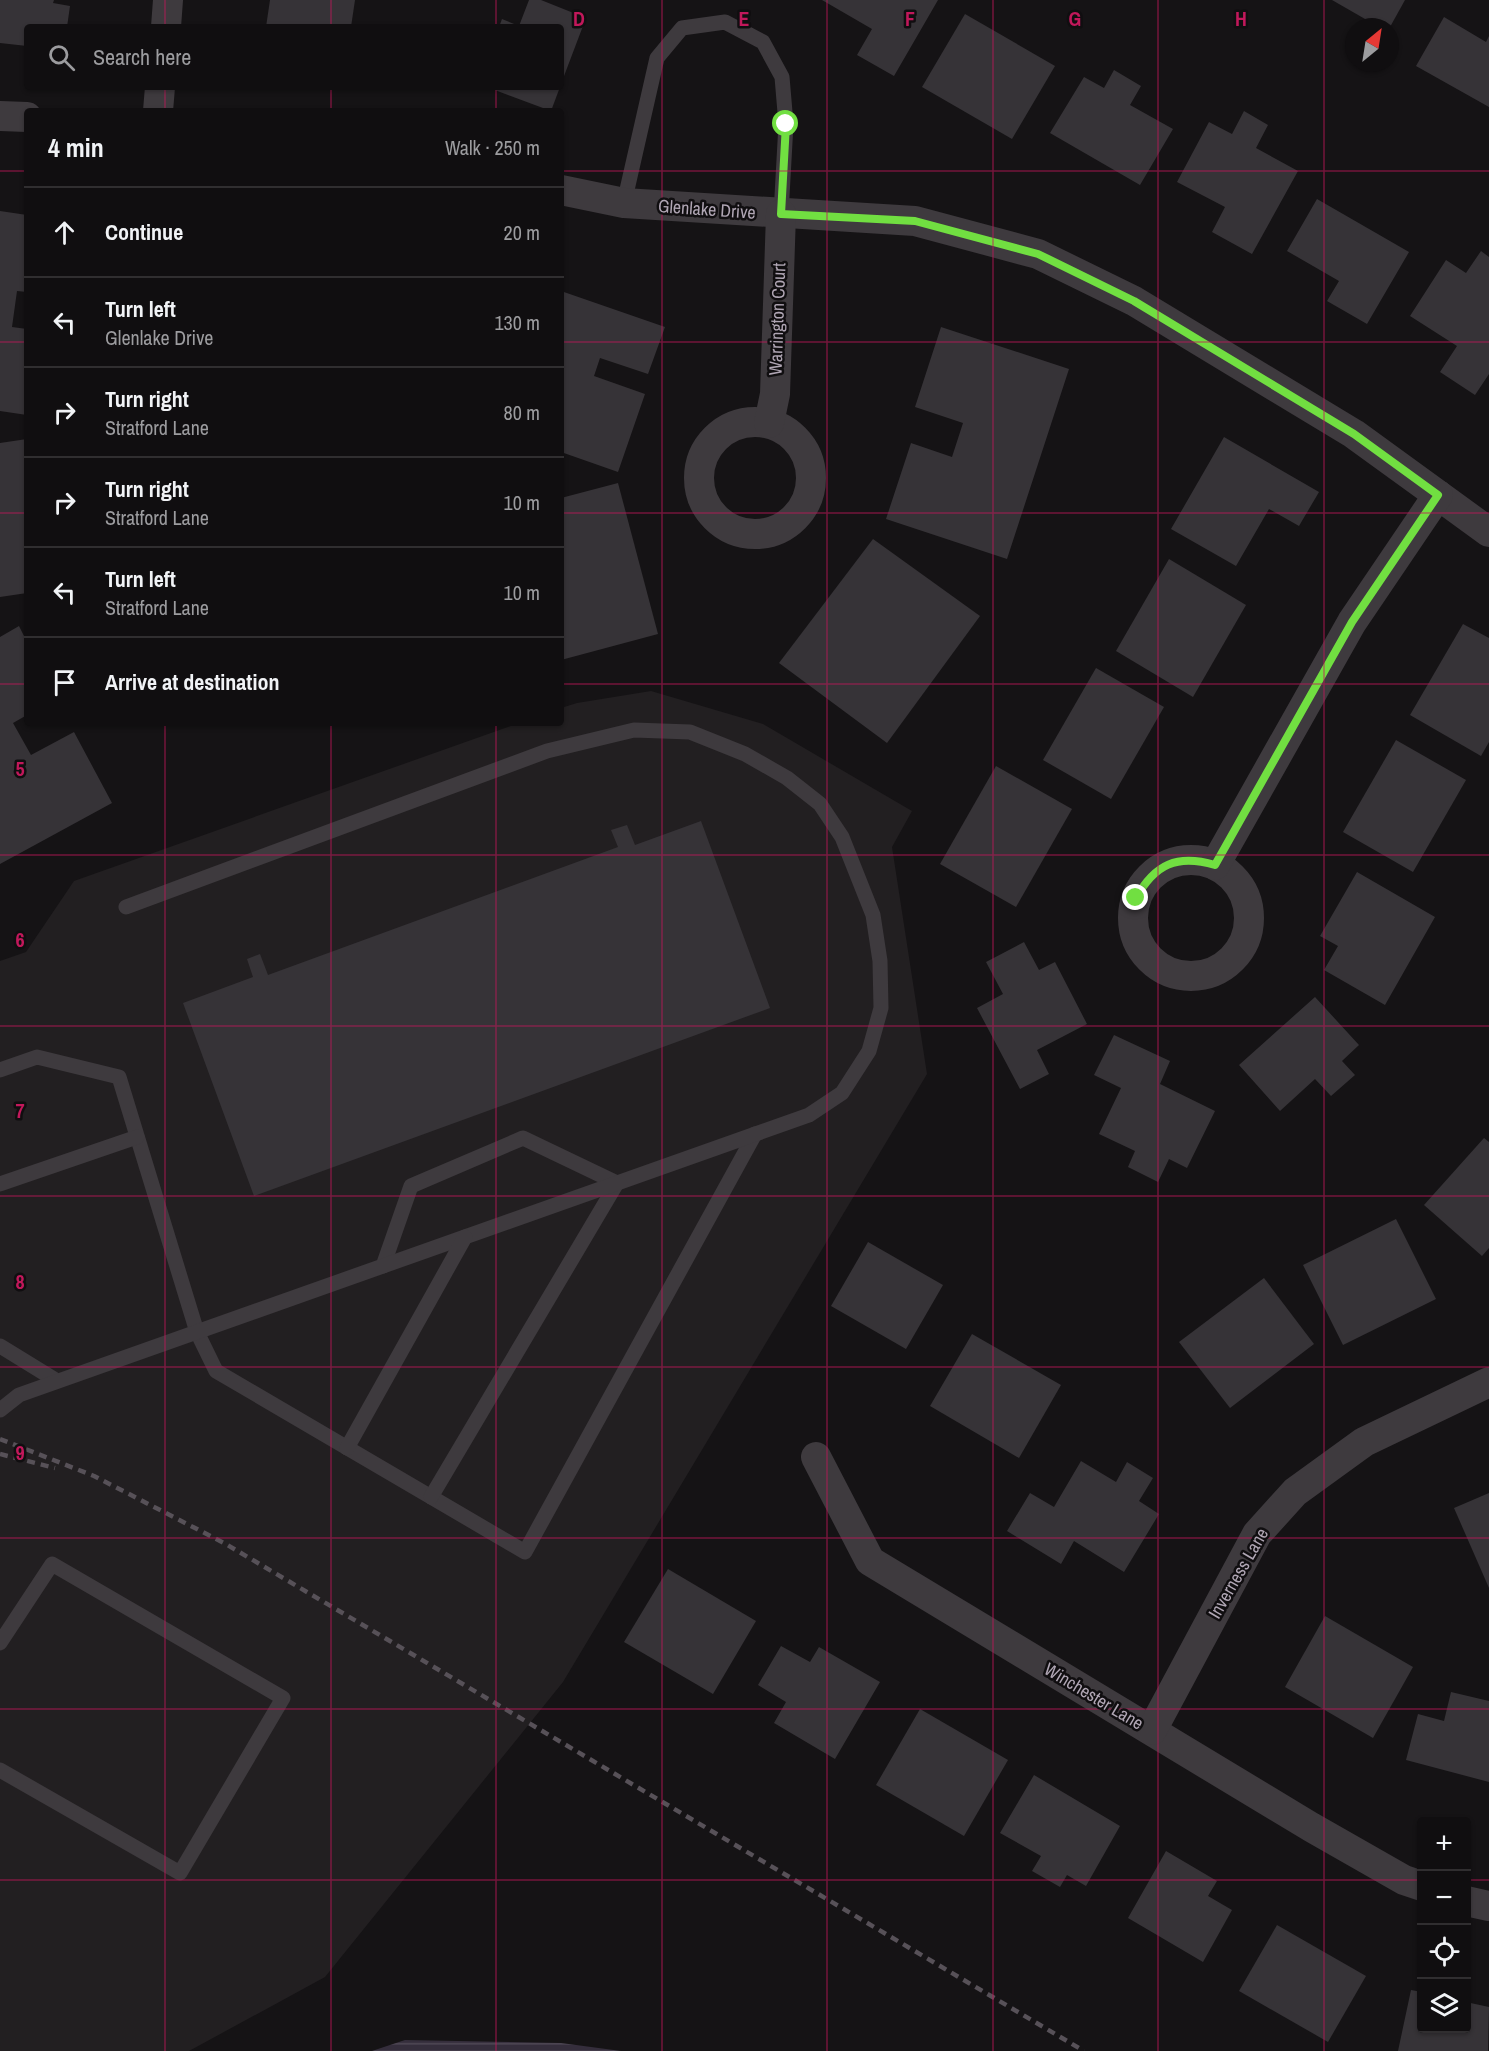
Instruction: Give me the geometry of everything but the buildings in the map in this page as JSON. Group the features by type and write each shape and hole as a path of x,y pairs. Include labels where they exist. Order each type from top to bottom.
{"street":[{"path":"166,24 168,0"},
{"path":"158,108 160,90"},
{"path":"0,116 24,117"},
{"name":"Glenlake Drive","path":"564,191 624,202 915,221 1038,254 1144,307 1354,434 1489,532"},
{"name":"Warrington Court","path":"769,423 776,394 781,214"},
{"path":"1215,865 1352,622 1438,495"},
{"name":"Inverness Lane","path":"1152,1730 1257,1534 1295,1492 1364,1442 1489,1382"},
{"name":"Winchester Lane","path":"816,1457 870,1561 1311,1827 1404,1880 1417,1884"},
{"path":"1471,1902 1489,1906"}],"lane":[{"path":"624,202 657,58 682,28 725,22 763,42 782,77 786,124 781,214"},
{"path":"0,1410 19,1395 57,1381 809,1114 842,1093 869,1051 881,1008 880,961 873,915 842,837 820,804 787,778 745,754 690,732 634,730 546,751 126,907"},
{"path":"0,1070 37,1057 119,1077 197,1332 216,1371 525,1552 755,1134"},
{"path":"0,1184 137,1137"},
{"path":"383,1266 411,1186 523,1138 617,1183"},
{"path":"431,1497 617,1183"},
{"path":"347,1448 465,1237"},
{"path":"0,1346 57,1381"},
{"path":"0,1643 52,1564 283,1698 180,1873 0,1770"}],"shaded area":[{"path":"651,691 763,724 912,811 892,847 927,1074 563,1682 325,1977 189,2051 0,2051 0,961 26,952 74,881 511,726 564,726 564,707"},
{"path":"405,2040 561,2043 621,2051 372,2051"}],"railway":[{"path":"0,1439 94,1476 224,1543 1084,2051"},
{"path":"0,1454 55,1468"}],"route":[{"path":"786,124 781,214 915,221 1038,254 1134,301 1354,434 1438,495 1352,622 1215,865 1197,860 1177,861 1160,868 1145,881 1136,898"}]}
